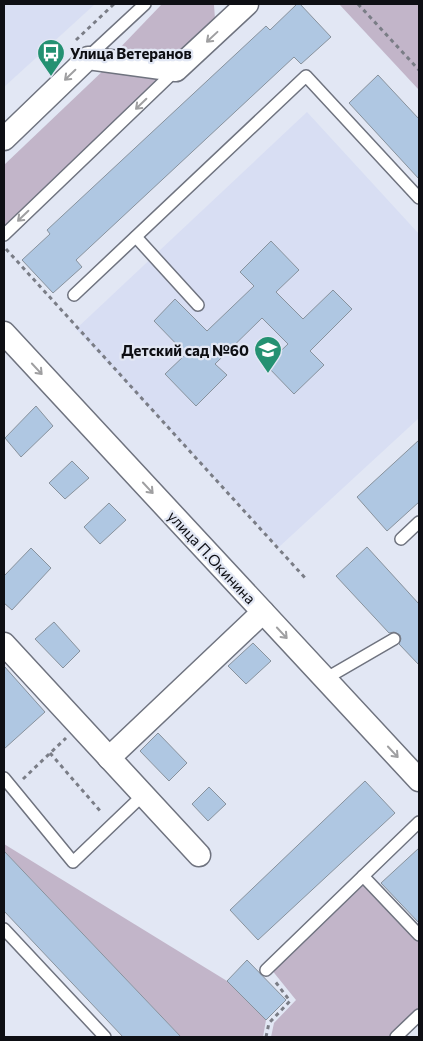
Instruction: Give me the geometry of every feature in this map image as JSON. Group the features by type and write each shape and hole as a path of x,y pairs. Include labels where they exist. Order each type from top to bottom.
{"street":[{"path":"4,139 88,58 176,70 242,5"},
{"name":"улица П.Окинина","path":"4,333 419,780"},
{"path":"109,758 263,612"},
{"path":"4,644 199,855"}],"lane":[{"path":"88,58 145,4"},
{"path":"4,235 176,70"},
{"path":"74,295 306,76 419,198"},
{"path":"136,236 198,305"},
{"path":"401,539 419,522"},
{"path":"325,679 394,638"},
{"path":"4,778 73,862 144,796"},
{"path":"266,970 419,822"},
{"path":"363,876 419,935"},
{"path":"4,929 105,1037"},
{"path":"396,1037 419,1015"}],"path":[{"path":"358,4 419,70"},
{"path":"5,249 306,579"},
{"path":"13,789 79,726"},
{"path":"50,753 112,825"},
{"path":"266,970 290,1000 269,1023 266,1037"}],"shaded area":[{"path":"4,4 95,4 4,87"},
{"path":"162,4 212,4 214,5 215,19 172,61 115,53"},
{"path":"339,4 419,4 419,90"},
{"path":"107,67 162,75 4,227 4,165"},
{"name":"Детский сад №60","path":"307,112 419,234 419,418 279,547 76,329"},
{"path":"4,844 227,981 266,1020 263,1037 181,1037 4,851"},
{"path":"363,881 419,940 419,1010 391,1037 271,1037 274,1023 296,1000 271,969"}],"building":[{"path":"297,4 300,4 331,37 301,64 294,57 76,260 82,267 53,293 22,260 50,234 47,230 266,26 270,30"},
{"path":"378,75 419,119 419,179 349,103"},
{"path":"271,241 299,270 276,292 303,319 333,290 352,309 310,351 324,365 294,394 266,365 288,344 262,318 215,364 227,375 196,406 165,374 186,354 154,321 175,299 207,331 254,286 240,272"},
{"path":"36,406 53,426 21,457 5,438"},
{"path":"419,440 419,502 387,531 357,497"},
{"path":"72,461 89,478 65,499 49,483"},
{"path":"109,503 126,520 100,544 84,527"},
{"path":"367,547 419,604 419,665 399,644 400,635 394,632 389,633 336,576"},
{"path":"31,548 51,568 12,610 4,603 4,576"},
{"path":"54,622 80,651 63,668 35,639"},
{"path":"253,643 271,661 246,684 228,666"},
{"path":"4,666 45,712 4,749"},
{"path":"158,733 187,763 169,781 140,751"},
{"path":"365,781 395,813 258,940 230,910"},
{"path":"209,787 226,804 208,821 192,804"},
{"path":"419,848 419,923 381,883"},
{"path":"4,851 181,1037 123,1037 4,911"},
{"path":"247,960 286,1000 266,1020 227,981"}],"place":[{"name":"Улица Ветеранов","path":"51,77"},
{"name":"Детский сад №60","path":"268,374"}]}
